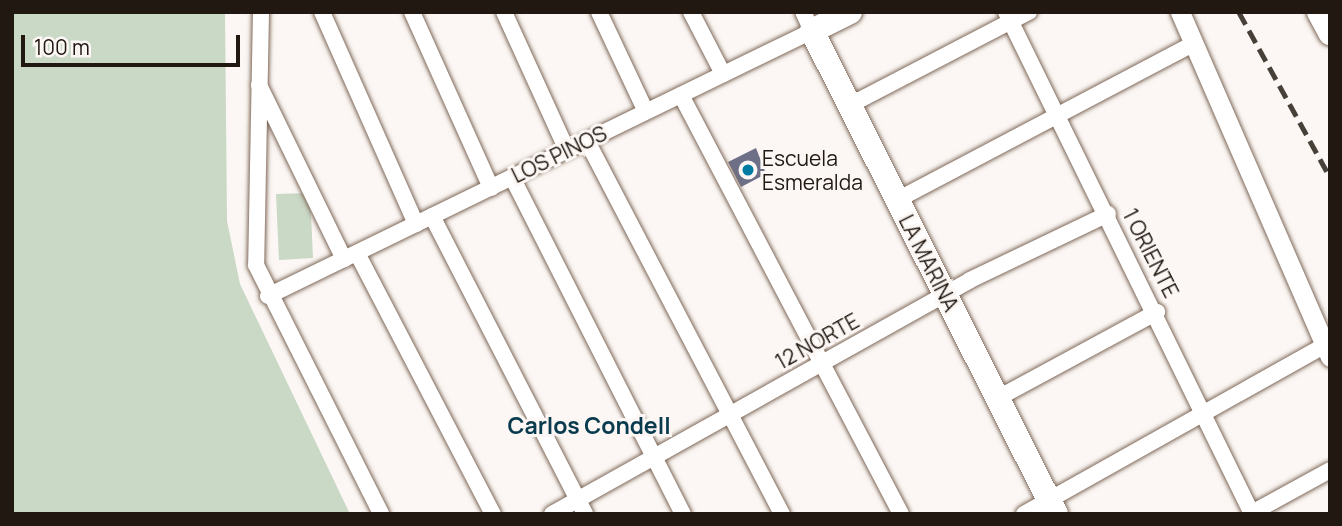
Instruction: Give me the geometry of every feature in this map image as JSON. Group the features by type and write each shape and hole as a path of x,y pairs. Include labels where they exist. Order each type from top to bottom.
{"main road":[{"name":"LOS PINOS","path":"807,22 850,12"},
{"path":"1319,12 1330,33"},
{"name":"LA MARINA","path":"807,22 1052,507"}],"street":[{"path":"261,12 253,242 268,296 381,514"},
{"path":"322,12 416,224"},
{"path":"412,12 491,188"},
{"path":"504,12 567,150"},
{"path":"599,12 646,112"},
{"path":"691,12 723,74"},
{"path":"850,105 1009,17 1030,12"},
{"path":"1024,514 1052,507 1203,413 1327,351 1180,12"},
{"name":"1 ORIENTE","path":"1009,17 1157,312 1252,514"},
{"name":"LOS PINOS","path":"268,296 723,74 807,22"},
{"path":"897,200 1194,44"},
{"path":"258,84 493,514"},
{"path":"681,95 901,514"},
{"path":"587,141 782,514"},
{"path":"512,177 683,514"},
{"name":"12 NORTE","path":"552,514 583,506 655,456 945,293 1108,214"},
{"path":"432,216 583,506"},
{"path":"998,398 1157,312"},
{"path":"1252,514 1330,470"}],"green space":[{"path":"12,12 225,12 227,221 240,284 350,514 12,514"},
{"path":"310,193 313,258 279,260 276,194"}],"building":[{"name":"Escuela Esmeralda","path":"756,148 766,174 741,187 728,162"}],"railway":[{"path":"1239,12 1330,177"}],"place":[{"name":"Escuela Esmeralda","path":"748,170"}],"district":[{"name":"Carlos Condell","path":"589,425"}]}
